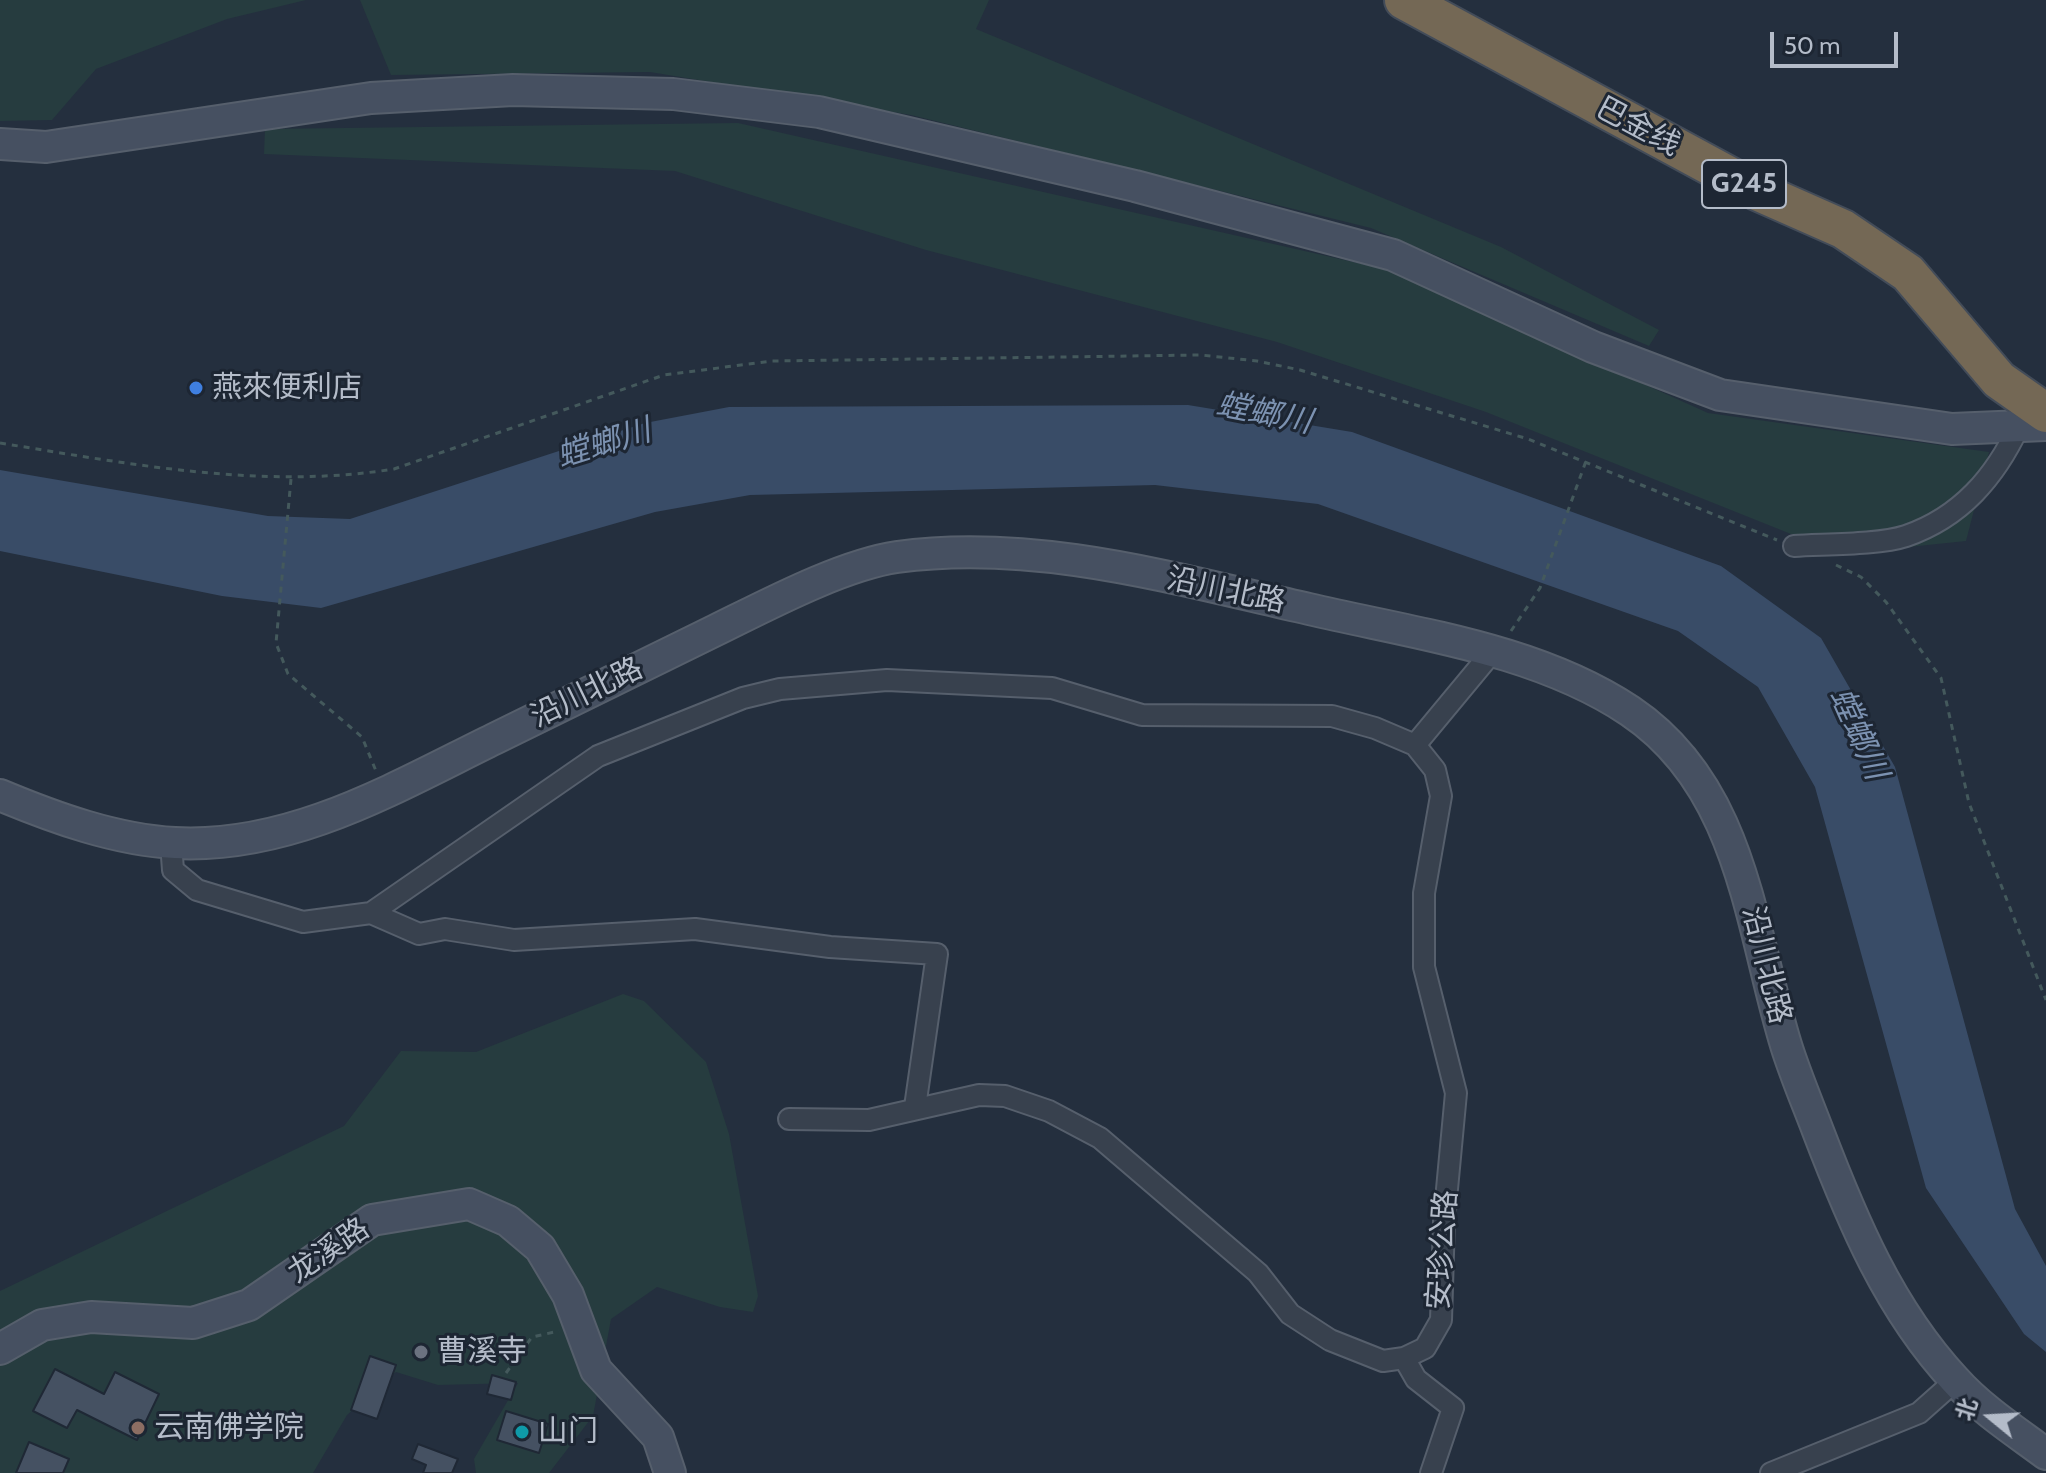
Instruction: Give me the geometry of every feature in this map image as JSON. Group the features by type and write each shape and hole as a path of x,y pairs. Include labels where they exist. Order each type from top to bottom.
{"highway":[{"name":"巴金线","path":"1404,0 1757,191 1843,229 1908,273 2037,422"}],"main road":[{"path":"0,144 46,147 371,98 513,90 673,94 819,112 1135,186 1393,255 1593,347 1720,395 1952,429 2037,422"},
{"name":"沿川北路","path":"0,795 103,830 171,843 220,842 305,826 384,793 797,590 891,558 989,551 1094,563 1493,651 1582,685 1632,713 1675,750 1720,814 1745,879 1787,1047 1853,1224 1902,1312 1955,1381 1993,1415 2046,1454"},
{"name":"龙溪路","path":"0,1349 42,1325 91,1317 193,1323 249,1305 372,1220 469,1204 508,1221 540,1248 568,1295 596,1370 658,1437 670,1473"}],"street":[{"path":"1794,546 1905,537 1959,509 2037,422"},
{"path":"171,843 173,870 197,890 303,922 371,913 598,756 743,698 780,689 887,680 1052,688 1142,715 1332,716 1375,728 1415,745 1493,651"},
{"name":"安珍公路","path":"1404,1358 1425,1348 1441,1320 1444,1221 1456,1093 1424,967 1424,893 1441,796 1435,770 1415,745"},
{"path":"371,913 419,934 445,929 514,940 695,929 830,947 937,954 915,1107"},
{"path":"789,1119 869,1120 915,1107 979,1095 1005,1096 1049,1111 1100,1138 1258,1273 1290,1314 1330,1340 1383,1361 1404,1358 1416,1379 1453,1408 1431,1473"},
{"path":"1771,1473 1919,1413 1955,1381"}],"path":[{"path":"0,443 213,473 291,478 352,475 394,469 664,375 718,366 772,361 1169,355 1257,361 1300,370 1528,439 1794,546"},
{"path":"1493,651 1526,614 1540,588 1586,461"},
{"path":"291,478 276,643 288,674 362,737 384,793"},
{"path":"1830,561 1861,577 1886,602 1941,678 1969,803 2046,1000"},
{"path":"506,1373 532,1337 555,1333 578,1321"}],"green space":[{"path":"0,0 306,0 227,19 96,69 52,120 0,121"},
{"path":"360,0 989,0 976,29 1501,247 1659,330 1649,346 1371,228 911,115 650,72 391,75"},
{"path":"738,123 1393,271 1708,413 1989,452 1966,541 1841,554 1486,412 1277,342 926,250 675,171 264,154 265,129"},
{"path":"623,994 644,1001 706,1062 729,1134 758,1296 753,1312 720,1307 657,1287 611,1319 593,1416 549,1473 476,1473 474,1459 518,1383 438,1385 396,1372 347,1415 313,1473 0,1473 0,1291 344,1126 401,1051 476,1052"}],"water":[{"name":"螳螂川","path":"1188,405 1352,432 1721,566 1821,638 1895,767 2015,1209 2046,1266 2046,1352 2024,1334 1926,1188 1815,787 1758,687 1678,631 1318,504 1155,485 750,495 655,512 321,608 222,596 0,551 0,470 268,516 350,519 645,423 729,407"}],"building":[{"path":"370,1356 396,1365 377,1419 351,1410"},
{"path":"55,1369 104,1394 115,1372 159,1394 137,1440 77,1410 67,1428 33,1411"},
{"path":"492,1375 516,1382 511,1400 487,1394"},
{"name":"山门","path":"506,1411 548,1424 539,1453 497,1440"},
{"path":"29,1442 69,1459 63,1473 16,1473"},
{"path":"418,1444 458,1459 452,1473 423,1473 426,1465 412,1459"}],"place":[{"name":"燕來便利店","path":"196,388"},
{"name":"曹溪寺","path":"421,1352"},
{"name":"云南佛学院","path":"138,1428"},
{"name":"山门","path":"522,1432"}]}
